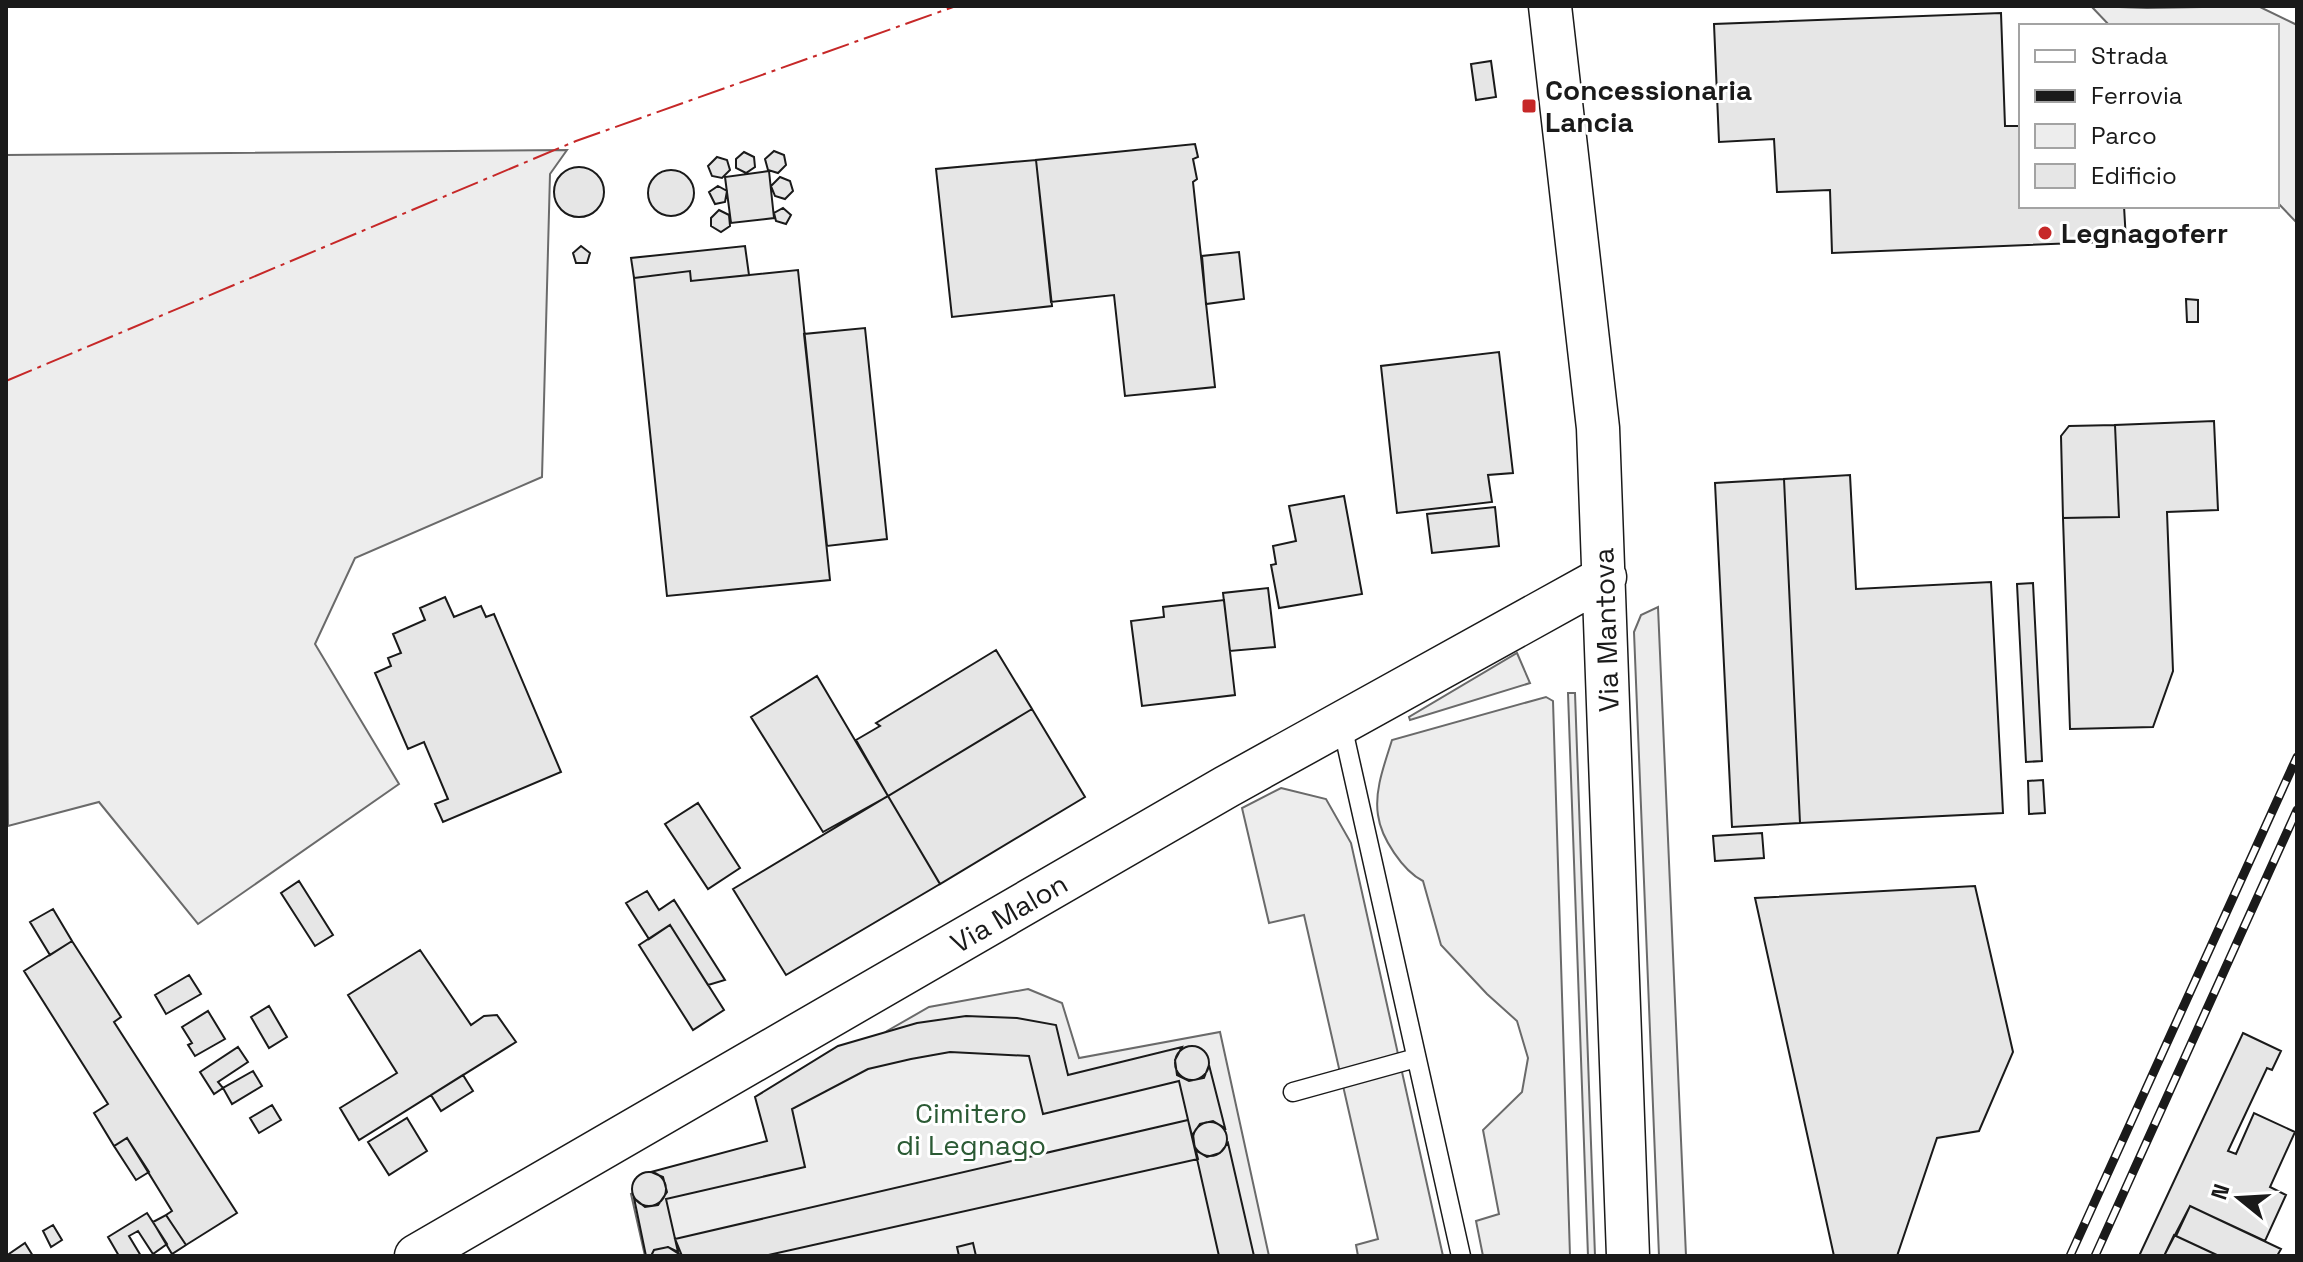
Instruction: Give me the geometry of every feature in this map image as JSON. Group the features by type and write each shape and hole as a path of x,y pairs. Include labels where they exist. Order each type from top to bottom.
{"street":[{"name":"Via Mantova","path":"1550,6 1598,428 1628,1256"},
{"name":"Via Malon","path":"416,1256 1226,787 1605,577"}],"lane":[{"path":"1342,725 1461,1256"},
{"path":"1293,1092 1416,1058"}],"green space":[{"path":"2091,6 2258,6 2297,25 2297,223 2279,204 2279,24 2108,24"},
{"path":"567,150 550,174 542,477 355,558 315,644 399,784 198,924 99,802 8,826 6,155"},
{"path":"1658,607 1686,1256 1659,1256 1634,632 1641,615"},
{"path":"1517,653 1530,683 1410,720 1409,717"},
{"path":"1568,693 1575,693 1595,1256 1588,1256"},
{"path":"1546,697 1553,701 1570,1256 1483,1256 1476,1221 1499,1214 1483,1130 1522,1092 1528,1058 1517,1021 1441,945 1423,881 1401,862 1383,834 1378,815 1378,796 1392,740"},
{"path":"1281,788 1326,799 1351,843 1443,1256 1358,1256 1356,1245 1378,1239 1304,915 1269,923 1242,808"},
{"name":"Cimitero di Legnago","path":"1028,989 1062,1003 1079,1058 1220,1032 1269,1256 645,1256 631,1194 772,1145 766,1095 847,1061 887,1031 929,1007"}],"building":[{"path":"2001,13 2005,126 2019,126 2019,208 2124,208 2126,241 1832,253 1830,190 1777,192 1774,139 1719,142 1714,24"},
{"path":"1491,61 1496,97 1476,100 1471,64"},
{"path":"1195,144 1198,157 1193,159 1197,179 1193,182 1215,387 1125,396 1114,295 1051,302 1036,160"},
{"path":"774,151 784,155 786,165 778,173 768,170 765,159"},
{"path":"744,152 754,157 755,167 746,173 736,168 736,159"},
{"path":"717,157 727,160 730,170 722,178 712,176 708,166"},
{"path":"1036,160 1052,306 952,317 936,169"},
{"path":"579,167 596,175 604,192 596,209 579,217 562,209 554,192 562,175"},
{"path":"671,170 687,177 694,193 687,209 671,216 655,209 648,193 655,177"},
{"path":"769,171 774,218 731,223 725,177"},
{"path":"780,177 790,181 793,191 785,199 775,196 771,186"},
{"path":"718,186 727,191 725,202 715,204 709,192"},
{"path":"783,208 791,215 786,224 776,221 774,213"},
{"path":"719,210 729,215 730,226 721,232 711,226 711,218"},
{"path":"581,246 590,253 587,263 576,263 573,253"},
{"path":"745,246 749,275 691,281 690,271 634,278 631,258"},
{"path":"1239,252 1244,299 1206,304 1202,256"},
{"path":"798,270 830,580 667,596 634,278 690,271 691,281"},
{"path":"2186,299 2198,300 2198,322 2187,322"},
{"path":"865,328 887,539 827,546 804,334"},
{"path":"1499,352 1513,473 1488,475 1492,502 1397,513 1381,366"},
{"path":"2214,421 2218,510 2167,512 2173,671 2153,727 2070,729 2063,518 2119,517 2115,425"},
{"path":"2115,425 2119,517 2063,518 2061,436 2069,426"},
{"path":"1850,475 1856,589 1991,582 2003,813 1800,823 1784,479"},
{"path":"1784,479 1800,823 1732,827 1715,483"},
{"path":"1344,496 1362,594 1279,608 1271,565 1276,564 1273,546 1296,541 1289,506"},
{"path":"1495,507 1499,546 1432,553 1427,514"},
{"path":"2033,583 2042,761 2026,762 2017,584"},
{"path":"1268,588 1275,647 1230,651 1223,593"},
{"path":"445,597 454,617 481,606 486,617 494,614 561,772 443,822 435,804 448,799 424,742 408,749 375,673 391,666 388,658 401,653 393,634 425,620 420,608"},
{"path":"1224,600 1235,695 1142,706 1131,621 1164,617 1163,607"},
{"path":"996,650 1032,709 888,796 856,740 880,726 876,723"},
{"path":"817,676 888,796 823,832 751,717"},
{"path":"1032,709 1085,797 940,884 888,796"},
{"path":"2043,780 2045,813 2029,814 2028,781"},
{"path":"888,796 940,884 786,975 733,889"},
{"path":"698,803 740,868 708,889 665,824"},
{"path":"1762,833 1764,858 1715,861 1713,836"},
{"path":"299,881 333,935 315,946 281,893"},
{"path":"1975,886 2013,1052 1979,1131 1937,1138 1897,1256 1834,1256 1755,898"},
{"path":"647,891 659,910 674,900 725,980 708,985 670,925 649,939 626,903"},
{"path":"53,909 72,941 50,955 30,922"},
{"path":"670,925 724,1010 693,1030 639,945"},
{"path":"72,941 121,1017 114,1022 237,1213 186,1245 166,1215 172,1211 127,1138 114,1146 94,1113 108,1104 24,971"},
{"path":"420,950 471,1025 484,1016 497,1015 516,1042 359,1140 340,1108 397,1073 348,995"},
{"path":"189,975 201,994 166,1014 155,995"},
{"path":"269,1006 287,1037 269,1048 251,1017"},
{"path":"208,1011 225,1039 195,1056 188,1045 192,1043 182,1027"},
{"path":"966,1016 1017,1018 1056,1025 1068,1075 1182,1047 1175,1060 1177,1075 1189,1081 1204,1078 1209,1065 1225,1128 1213,1121 1200,1124 1193,1134 1195,1150 1179,1081 1043,1114 1029,1056 950,1052 911,1059 868,1069 792,1109 805,1167 666,1199 678,1252 668,1247 654,1250 651,1256 646,1256 634,1198 645,1207 658,1205 667,1192 663,1177 651,1172 767,1141 755,1097 838,1046 917,1023"},
{"path":"2243,1033 2281,1051 2272,1070 2267,1068 2228,1151 2236,1154 2254,1113 2295,1132 2270,1187 2286,1195 2265,1241 2190,1206 2164,1256 2139,1256"},
{"path":"1192,1046 1204,1051 1209,1063 1204,1075 1192,1080 1180,1075 1175,1063 1180,1051"},
{"path":"238,1047 248,1062 218,1082 223,1088 214,1094 200,1072"},
{"path":"253,1071 262,1086 232,1104 223,1088"},
{"path":"463,1075 473,1091 441,1111 431,1095"},
{"path":"272,1105 281,1120 259,1133 250,1118"},
{"path":"407,1118 427,1151 389,1175 368,1142"},
{"path":"1188,1120 1198,1159 764,1256 682,1256 675,1239"},
{"path":"1210,1122 1222,1127 1227,1139 1222,1151 1210,1156 1198,1151 1193,1139 1198,1127"},
{"path":"127,1138 149,1172 136,1180 114,1146"},
{"path":"1228,1143 1254,1256 1219,1256 1195,1150 1207,1157 1220,1153"},
{"path":"649,1172 661,1177 666,1189 661,1201 649,1206 637,1201 632,1189 637,1177"},
{"path":"2190,1206 2281,1249 2277,1256 2219,1256 2176,1236"},
{"path":"147,1213 167,1244 153,1254 138,1231 129,1236 141,1256 119,1256 108,1237"},
{"path":"166,1215 186,1245 172,1254 153,1222"},
{"path":"53,1225 62,1240 51,1247 43,1231"},
{"path":"2176,1236 2219,1256 2164,1256"},
{"path":"25,1243 33,1256 6,1256"},
{"path":"973,1243 976,1256 959,1256 957,1247"},
{"path":"668,1247 682,1256 651,1256 654,1250"}],"railway":[{"path":"2070,1256 2297,757"},
{"path":"2095,1256 2297,810"}],"power":[{"path":"6,381 576,141 956,6"}],"place":[{"name":"Concessionaria Lancia","path":"1529,106"},
{"name":"Legnagoferr","path":"2045,233"}]}
